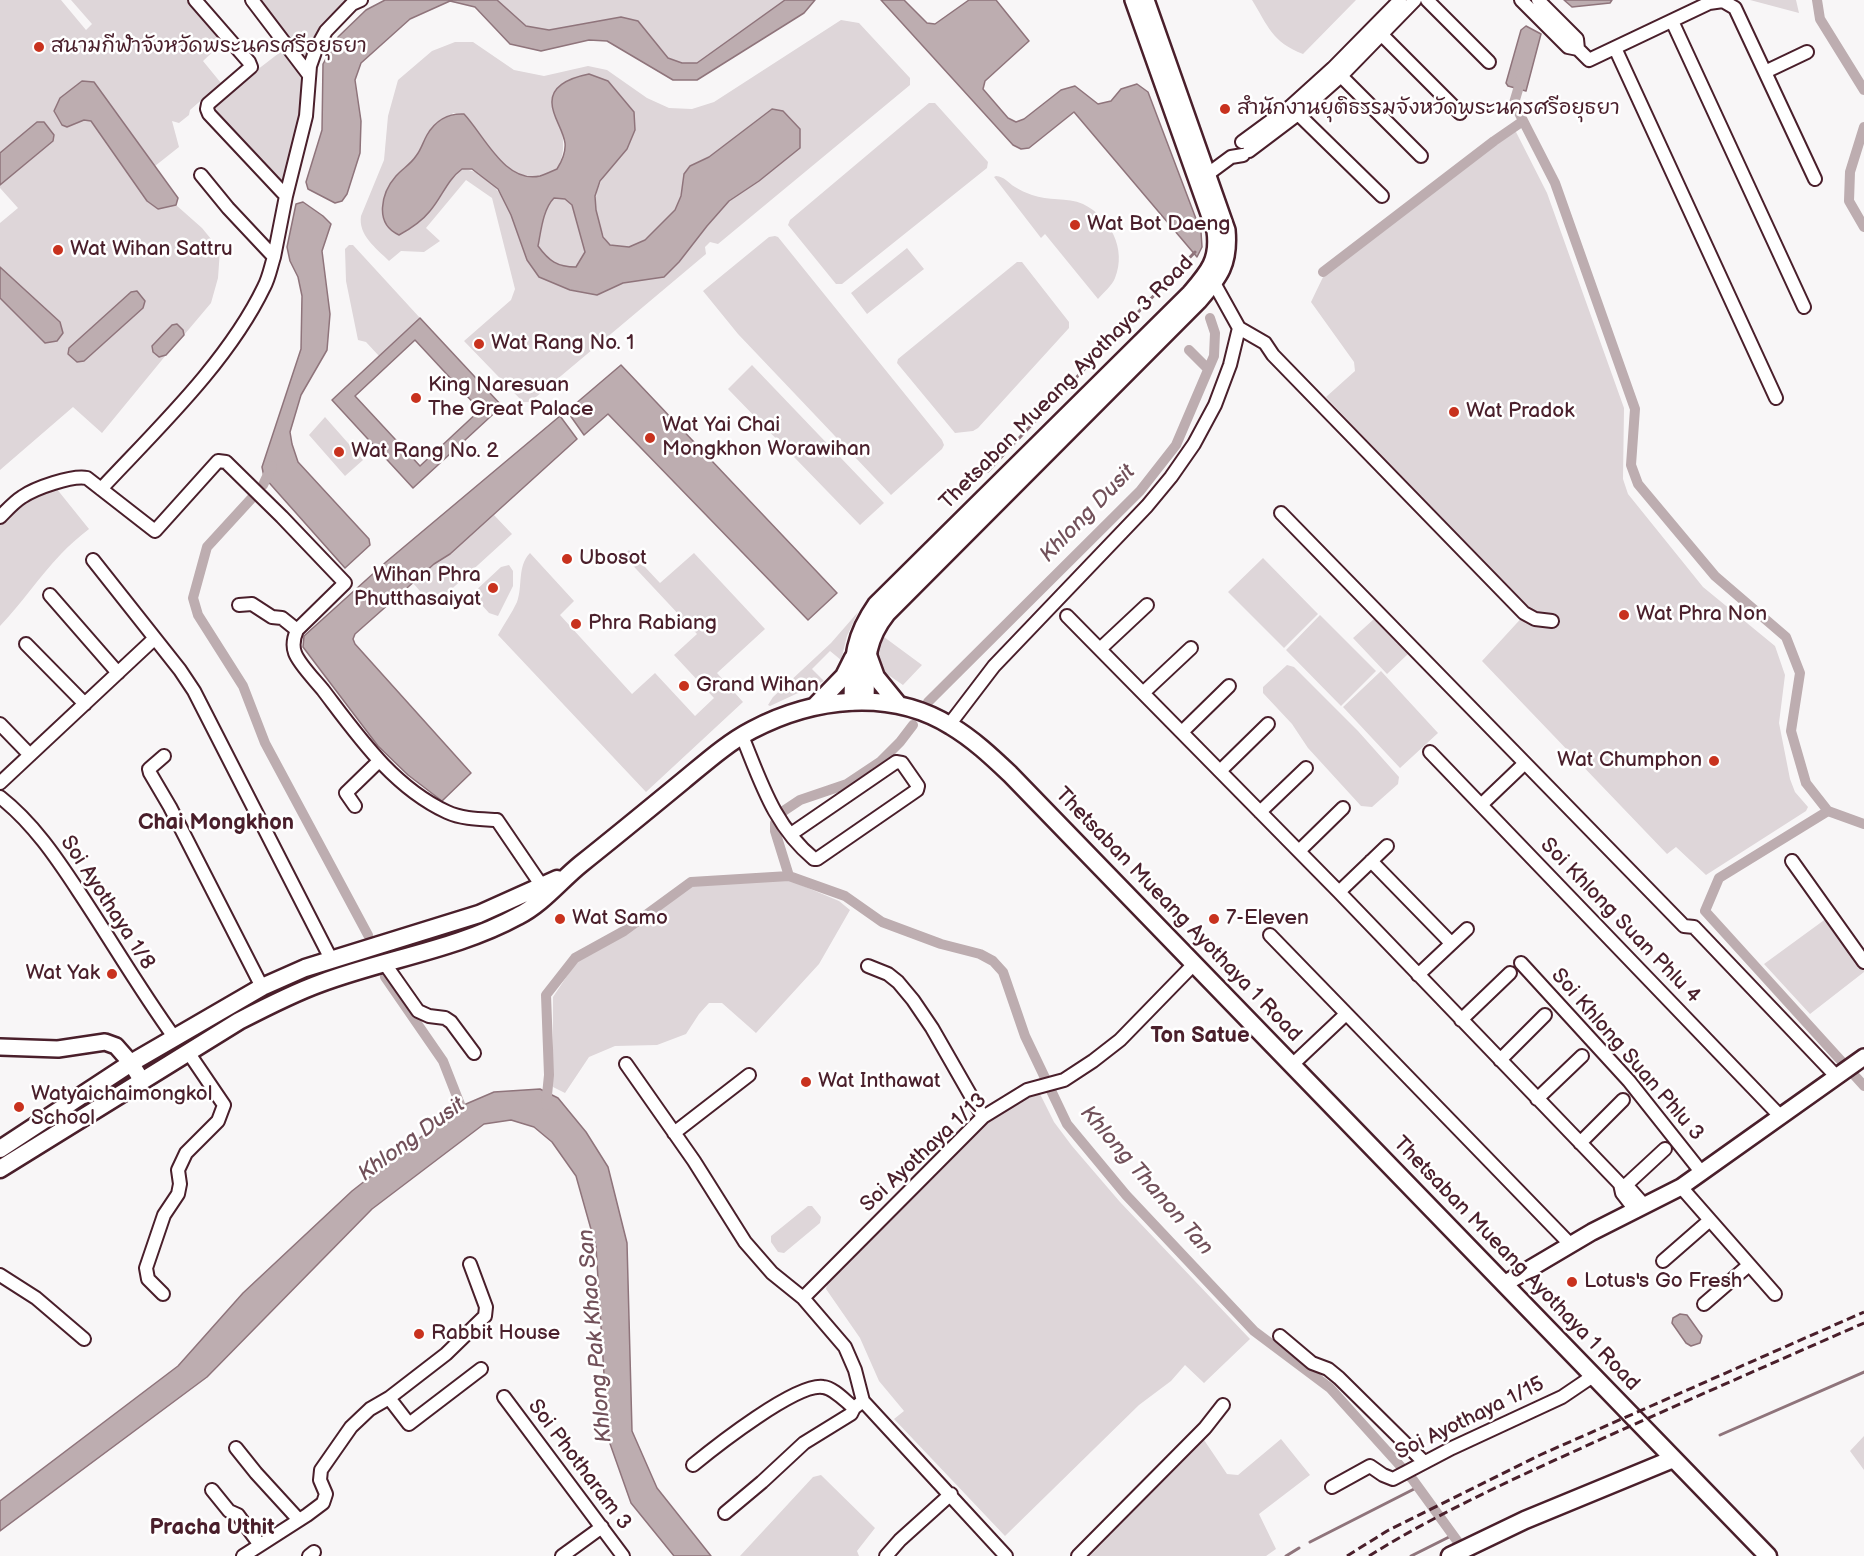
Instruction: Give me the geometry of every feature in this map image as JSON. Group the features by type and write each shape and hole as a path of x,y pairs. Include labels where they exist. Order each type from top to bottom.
{"main road":[{"path":"814,707 861,656 898,704"},
{"name":"Thetsaban Mueang Ayothaya 1 Road","path":"0,1149 131,1063 262,987 306,968 479,914 544,890 568,874 719,752 742,736 781,716 814,707 859,701 898,704 949,724 1003,767 1768,1556"},
{"name":"Thetsaban Mueang Ayothaya 1 Road","path":"0,1169 188,1052 274,1002 321,982 385,964 499,926 529,910 544,890"},
{"path":"1450,1556 1479,1540 1562,1504 1673,1460"}],"street":[{"path":"195,0 249,62 250,67 208,104 209,114 286,196"},
{"path":"252,0 309,75"},
{"path":"101,489 195,387 234,337 265,286 306,116 309,75 316,49 326,31 352,4 361,0"},
{"name":"Thetsaban Mueang Ayothaya 3 Road","path":"859,701 861,656 856,642 863,623 876,604 1190,293 1212,265 1217,247 1215,231 1133,0"},
{"name":"Thetsaban Mueang Ayothaya 3 Road","path":"861,656 876,628 887,614 1214,284 1223,270 1229,249 1227,230 1146,0"},
{"path":"1209,174 1295,110 1337,72 1378,31 1398,7 1416,0"},
{"path":"1427,0 1489,62"},
{"path":"1521,0 1543,14 1560,30 1568,47 1578,49 1589,60 1708,2 1723,1 1735,8 1815,179"},
{"path":"1538,0 1543,14"},
{"path":"1672,21 1804,308"},
{"path":"1378,31 1460,113"},
{"path":"1616,48 1776,398"},
{"path":"1765,72 1807,52"},
{"path":"1337,72 1422,156"},
{"path":"1295,110 1382,196"},
{"path":"201,175 228,208 274,256"},
{"path":"1214,284 1239,328 1265,343 1273,356 1524,614 1535,619 1552,621"},
{"path":"949,724 994,666 1147,506 1171,477 1194,444 1215,405 1230,365 1239,328"},
{"path":"0,517 25,494 71,478 87,478 155,531 218,461 225,462 345,583 297,630 293,639 295,653 380,761 403,783 448,813 470,818 497,820 544,890"},
{"path":"1281,513 1684,926 1694,927 1837,1077"},
{"path":"93,560 194,691 331,960"},
{"path":"50,595 118,673"},
{"path":"239,604 252,604 272,617 282,618 297,630"},
{"path":"1100,650 1147,605"},
{"path":"1067,616 1299,850 1624,1188 1640,1209"},
{"path":"0,783 154,639"},
{"path":"26,644 85,704"},
{"path":"1143,693 1191,648"},
{"path":"1182,732 1229,686"},
{"path":"0,724 30,755"},
{"path":"1220,771 1268,724"},
{"path":"742,736 773,811 791,834 811,857 818,859 917,790 918,786 902,763 896,762 791,834"},
{"name":"Soi Khlong Suan Phlu 4","path":"1430,753 1781,1117"},
{"path":"164,756 149,769 150,773 170,807 262,987"},
{"path":"355,806 346,793 380,761"},
{"path":"1481,805 1525,763"},
{"path":"1260,812 1306,768"},
{"name":"Soi Ayothaya 1/8","path":"0,797 18,812 49,848 97,919 149,1004 174,1037"},
{"path":"1299,850 1343,808"},
{"path":"1339,892 1387,846"},
{"path":"1371,861 1452,943"},
{"path":"1792,861 1864,962"},
{"path":"1418,975 1467,928"},
{"path":"1270,935 1570,1244"},
{"name":"Soi Khlong Suan Phlu 3","path":"1521,963 1629,1081 1702,1173"},
{"path":"385,964 418,1011 429,1016 445,1018 451,1022 474,1053"},
{"name":"Soi Ayothaya 1/13","path":"803,1298 983,1118 1027,1090 1059,1082 1080,1071 1119,1040 1194,964"},
{"path":"868,966 888,974 913,1000 937,1036 983,1118"},
{"path":"1461,1020 1510,972"},
{"path":"1292,1065 1347,1014"},
{"path":"1500,1060 1545,1015"},
{"path":"0,1047 58,1049 105,1042 117,1046 142,1081"},
{"path":"163,1294 148,1279 146,1268 164,1215 178,1194 180,1184 177,1170 186,1153 218,1121 224,1105 188,1052"},
{"path":"1538,1099 1582,1056"},
{"path":"1504,1284 1570,1244 1681,1187 1864,1057"},
{"path":"626,1064 750,1248 772,1273 803,1298 845,1347 855,1370 859,1404 851,1414 804,1443 725,1513"},
{"path":"674,1133 749,1075"},
{"path":"1580,1143 1623,1100"},
{"path":"1624,1188 1665,1149"},
{"path":"1681,1187 1774,1294"},
{"path":"1663,1261 1710,1220"},
{"path":"243,1556 323,1503 326,1494 320,1480 321,1470 351,1427 370,1409 389,1398 446,1354 485,1316 486,1307 470,1264"},
{"path":"1704,1304 1749,1265"},
{"path":"0,1275 36,1298 84,1339"},
{"path":"1280,1336 1312,1363 1328,1368 1339,1378 1419,1464"},
{"path":"389,1398 409,1424 481,1370"},
{"name":"Soi Ayothaya 1/15","path":"1332,1486 1370,1466 1383,1476 1393,1479 1419,1464 1562,1397 1593,1376"},
{"path":"693,1465 733,1434 797,1393 822,1386 859,1404 951,1494 1006,1556"},
{"name":"Soi Photharam 3","path":"504,1397 623,1556"},
{"path":"1078,1556 1205,1428 1223,1405"},
{"path":"236,1448 300,1520"},
{"path":"212,1490 229,1511 238,1515 260,1545"},
{"path":"886,1556 900,1540 951,1494"},
{"path":"562,1556 602,1527"}],"shaded area":[{"path":"0,0 61,0 86,30 92,24 71,0 187,0 222,38 222,43 203,61 221,83 190,110 189,115 179,123 172,121 179,147 155,166 94,82 84,120 91,121 147,201 158,209 176,205 202,228 220,250 218,278 211,303 184,335 183,330 153,352 159,357 166,355 102,433 73,407 0,470 0,298 45,343 60,322 0,267 0,223 18,208 0,188 0,185 52,141 37,122 0,153"},
{"path":"260,0 356,0 319,30 306,61"},
{"path":"385,0 497,0 526,26 549,30 621,17 638,21 668,58 682,63 697,63 785,0 815,0 804,13 697,80 673,80 607,41 589,40 541,51 510,44 475,7 450,1 410,19 361,63 355,80 361,121 360,153 347,194 342,201 335,203 308,189 306,182 322,130 323,64 338,37 366,10"},
{"path":"497,0 785,0 697,63 682,63 668,58 637,21 621,17 549,30 526,26"},
{"path":"881,0 904,0 927,23 935,24 969,0 996,0 1029,41 985,81 983,89 1008,118 1016,122 1024,119 1061,90 1075,86 1098,104 1111,101 1121,89 1137,84 1148,92 1201,232 1202,247 1197,257 1074,112 1029,148 1021,149 1013,145"},
{"path":"1252,0 1356,0 1303,54 1277,38"},
{"path":"1564,0 1612,0 1610,3 1572,7"},
{"path":"1750,0 1796,0 1799,13"},
{"path":"841,20 859,23 910,78 910,85 718,244 710,242 705,247 706,254 530,402 523,402 464,341 511,300 515,289 492,198 466,180 426,228 440,241 424,252 401,251 389,261 369,241 362,229 361,216 384,160 388,116 398,80 432,51 455,42 473,42 514,70 544,76 588,66 607,70 647,98 669,108 692,109 714,102","holes":["552,102 627,149 607,173 596,198 598,219 604,236 610,245 627,247 648,237 673,213 680,199 684,178 690,167 709,157 771,109 783,111 800,148 759,181 729,201 664,277 623,283 597,295 527,260 506,204 488,180 476,172 462,169 452,176 430,212 394,178 417,156 453,113 464,114 496,156 516,173 528,176 540,176 557,169 561,160 563,152 561,128"]},
{"path":"1526,26 1541,34 1526,91 1508,86 1506,83 1521,30"},
{"path":"283,50 304,78 301,118 285,186 280,184 213,111 214,103"},
{"path":"589,74 608,81 634,112 635,130 627,149 600,181 595,196 603,237 610,245 629,247 645,240 675,210 681,196 684,174 690,166 709,157 772,109 783,111 800,129 800,148 759,181 729,201 664,277 623,283 597,295 570,290 539,277 527,260 511,215 498,189 472,169 462,169 457,173 427,215 407,230 399,235 386,224 382,208 391,183 398,173 414,159 434,126 447,117 464,114 496,156 516,173 540,176 557,169 565,150 565,143 554,113 553,96 564,82","holes":["554,198 565,199 572,205 585,252 576,267 554,262 538,246 547,208"]},
{"path":"82,81 94,82 178,198 176,205 158,209 147,201 91,121 84,120 67,127 62,125 54,111 60,98"},
{"path":"929,103 935,103 988,162 987,168 842,284 836,284 788,225 790,220"},
{"path":"37,122 44,122 54,135 53,141 0,185 0,153"},
{"path":"1515,130 1547,193 1624,408 1623,479 1628,494 1703,587 1775,646 1785,675 1779,723 1790,779 1795,792 1808,807 1806,811 1706,875 1676,847 1667,854 1482,661 1527,612 1326,397 1355,371 1354,362 1311,302 1324,275"},
{"path":"994,177 1032,195 1071,200 1083,204 1093,210 1108,225 1117,245 1118,267 1114,281 1098,299 1045,234 1041,238"},
{"path":"554,198 565,199 572,205 585,252 576,267 554,262 538,246 545,214"},
{"path":"303,202 331,224 322,251 330,314 327,350 301,395 290,432 298,462 369,539 370,545 345,568 264,477 262,467 301,349 302,296 287,247 296,204"},
{"path":"775,236 942,440 944,445 942,449 891,495 738,334 703,291 769,237"},
{"path":"353,245 420,318 379,356 366,342 358,340 346,281 345,249"},
{"path":"907,248 924,269 867,314 851,293"},
{"path":"1017,262 1022,262 1069,322 1069,328 978,428 973,431 955,433 897,363 898,359"},
{"path":"0,267 60,322 63,333 57,341 45,343 0,298"},
{"path":"137,291 145,301 143,308 84,361 77,362 68,354 69,348 131,292"},
{"path":"420,318 502,406 413,488 332,400","holes":["415,340 480,410 420,466 355,396"]},
{"path":"177,324 183,330 184,335 166,355 159,357 153,352 152,346 172,325"},
{"path":"621,365 837,593 808,620 608,414 584,435 567,411"},
{"path":"752,365 884,503 860,525 728,389"},
{"path":"560,416 577,439 450,554 434,564 355,634 353,639 355,644 471,773 442,801 408,775 378,746 303,647 304,636 386,562"},
{"path":"325,417 363,460 345,476 309,435"},
{"path":"56,488 89,529 67,547 0,626 0,523 26,502"},
{"path":"494,515 512,534 433,606 413,583"},
{"path":"629,550 660,583 694,553 765,629 717,673 743,702 646,792 498,635 517,602 523,564 530,553 574,601 560,615 632,694 655,673 695,716 714,698 674,655 697,634 623,555"},
{"path":"1263,558 1318,614 1284,648 1228,592"},
{"path":"509,565 513,571 513,586 498,616 489,613 472,594 501,567"},
{"path":"858,612 847,636 841,660 830,651 812,669 824,681 768,705 773,697 831,643"},
{"path":"1320,615 1376,671 1341,706 1286,650"},
{"path":"1374,619 1408,654 1387,674 1353,638"},
{"path":"884,637 922,665 903,685 879,666 878,654"},
{"path":"1287,665 1294,667 1358,731 1399,777 1398,784 1372,807 1361,806 1308,748 1292,724 1263,693 1263,687"},
{"path":"1381,671 1438,733 1400,768 1343,707"},
{"path":"789,880 839,901 850,910 819,964 756,1033 722,1003 709,1003 686,1034 657,1045 615,1046 589,1057 565,1093 553,1087 553,997 577,961 625,934 691,886"},
{"path":"1827,918 1864,968 1864,972 1810,1014 1764,964"},
{"path":"540,1089 558,1098 586,1132 608,1167 627,1243 632,1431 657,1488 711,1556 674,1556 631,1503 608,1438 596,1247 576,1176 552,1142 534,1127 511,1120 484,1124 372,1209 207,1377 0,1531 0,1501 178,1366 243,1293 352,1191 459,1107 494,1092"},
{"path":"1038,1090 1054,1122 1072,1146 1120,1202 1250,1339 1204,1383 1185,1365 1171,1381 1139,1405 1005,1536 894,1419 904,1411 879,1381 860,1338 826,1289 828,1281 984,1120"},
{"path":"808,1206 812,1206 821,1217 820,1223 784,1253 778,1252 771,1242 771,1236"},
{"path":"1680,1314 1687,1315 1702,1336 1700,1343 1691,1346 1686,1343 1672,1323 1673,1318"},
{"path":"1864,1436 1864,1470 1850,1451"},
{"path":"1202,1437 1227,1474 1238,1475 1281,1439 1310,1475 1259,1514 1276,1549 1266,1556 1082,1556"},
{"path":"821,1475 875,1528 857,1551 859,1556 740,1556 813,1477"}],"waterway":[{"path":"1817,0 1820,19 1864,90"},
{"path":"1522,76 1514,103 1555,183 1635,409 1631,465 1638,484 1715,576 1786,637 1800,673 1791,731 1806,783 1828,811 1864,824"},
{"path":"1323,272 1523,121"},
{"path":"1864,127 1850,172 1849,201 1864,227"},
{"path":"988,471 1195,252"},
{"name":"Khlong Dusit","path":"928,702 1140,491 1176,445 1214,356 1215,333 1210,318"},
{"path":"1189,350 1208,369"},
{"path":"263,485 272,466"},
{"path":"251,499 207,547 193,598 198,615 243,686 265,743 368,935"},
{"name":"Khlong Dusit","path":"782,812 800,800 847,784 880,762 913,725"},
{"path":"1828,811 1719,878 1705,911 1844,1064"},
{"name":"Khlong Dusit","path":"775,823 775,831 789,876"},
{"name":"Khlong Thanon Tan","path":"546,1105 549,1075 546,995 575,958 624,931 691,882 789,876 845,896 882,922 941,944 980,954 993,961 1003,972 1025,1036 1067,1124 1126,1195 1254,1331 1330,1388 1413,1480 1466,1553"},
{"path":"385,977 443,1061 465,1117"},
{"path":"1855,1076 1864,1086"},
{"path":"1720,1435 1864,1372"},
{"path":"1310,1542 1418,1487"},
{"path":"1411,1556 1453,1535"},
{"path":"1286,1556 1299,1548"}],"railway":[{"path":"1347,1556 1387,1531 1540,1455 1864,1312"},
{"path":"1369,1556 1452,1509 1510,1481 1864,1323"}],"place":[{"name":"สนามกีฬาจังหวัดพระนครศรีอยุธยา","path":"39,47"},
{"name":"สำนักงานยุติธรรมจังหวัดพระนครศรีอยุธยา","path":"1225,109"},
{"name":"Wat Bot Daeng","path":"1075,225"},
{"name":"Wat Wihan Sattru","path":"58,250"},
{"name":"Wat Rang No. 1","path":"479,344"},
{"name":"King Naresuan The Great Palace","path":"416,398"},
{"name":"Wat Pradok","path":"1454,412"},
{"name":"Wat Yai Chai Mongkhon Worawihan","path":"650,438"},
{"name":"Wat Rang No. 2","path":"339,452"},
{"name":"Ubosot","path":"567,559"},
{"name":"Wihan Phra Phutthasaiyat","path":"493,588"},
{"name":"Wat Phra Non","path":"1624,615"},
{"name":"Phra Rabiang","path":"576,624"},
{"name":"Grand Wihan","path":"684,686"},
{"name":"Wat Chumphon","path":"1714,761"},
{"name":"Wat Samo","path":"560,919"},
{"name":"7-Eleven","path":"1214,919"},
{"name":"Wat Yak","path":"112,974"},
{"name":"Wat Inthawat","path":"806,1082"},
{"name":"Watyaichaimongkol School","path":"19,1107"},
{"name":"Lotus's Go Fresh","path":"1572,1282"},
{"name":"Rabbit House","path":"419,1334"}],"district":[{"name":"Chai Mongkhon","path":"216,823"},
{"name":"Ton Satue","path":"1200,1036"},
{"name":"Pracha Uthit","path":"212,1528"}],"water label":[{"name":"Khlong Pak Khao San","path":"596,1336"}]}
